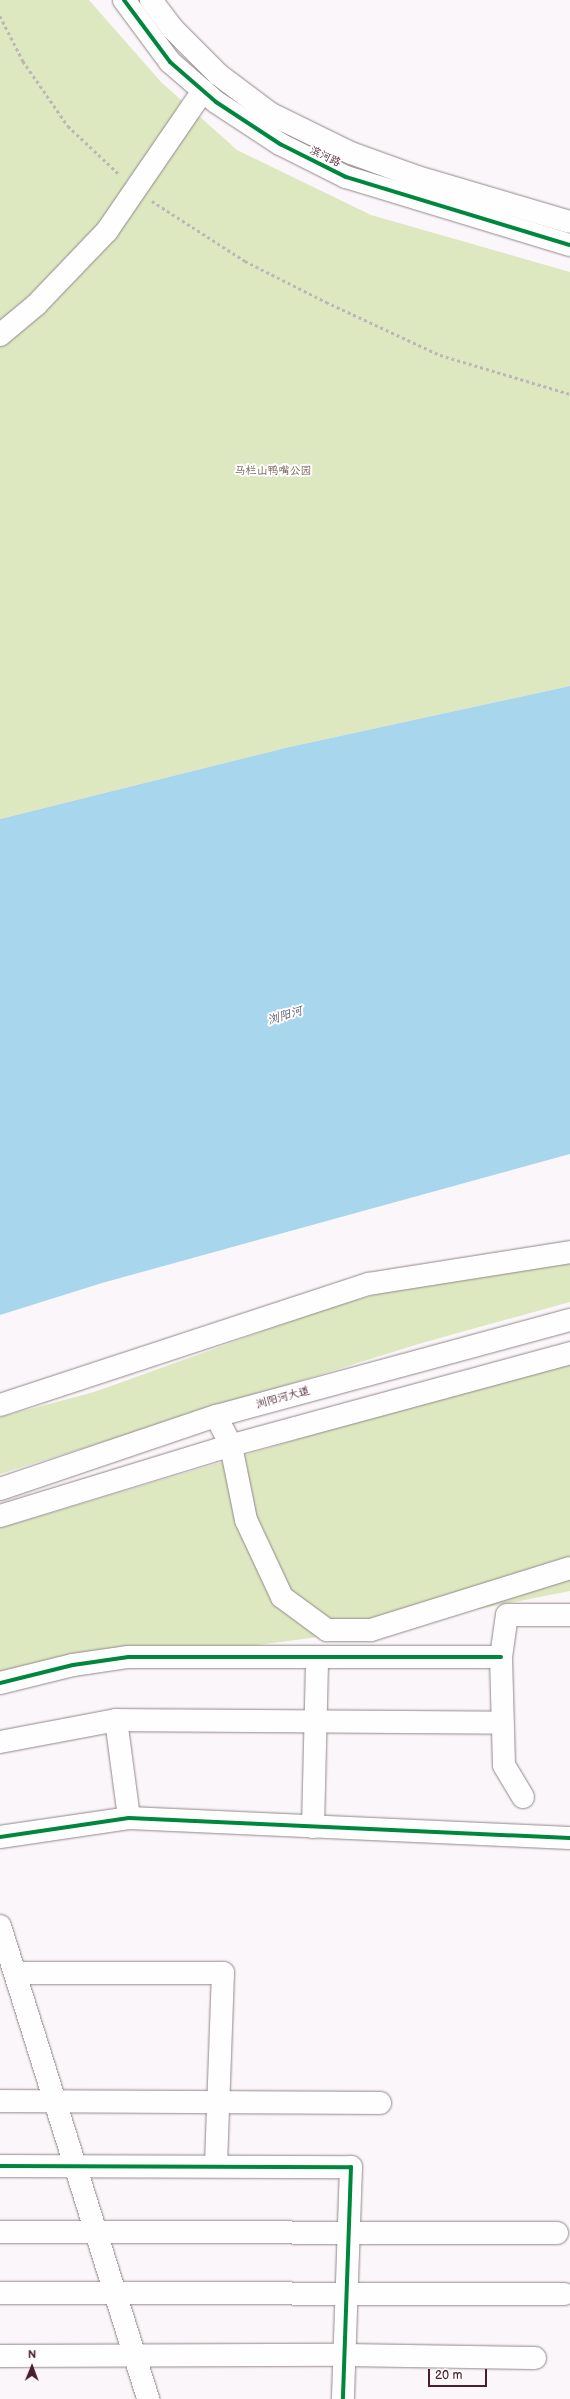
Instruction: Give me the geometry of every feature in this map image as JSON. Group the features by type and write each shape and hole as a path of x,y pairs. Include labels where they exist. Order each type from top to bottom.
{"street":[{"name":"滨河路","path":"124,0 170,62 203,91 280,144 346,177 570,245"},
{"name":"滨河路","path":"151,0 172,28 219,75 271,114 351,153 570,222"},
{"path":"0,335 75,266 138,189 203,91"},
{"path":"0,1405 369,1284 570,1252"},
{"name":"浏阳河大道","path":"0,1489 216,1416 570,1320"},
{"path":"0,1516 231,1446 570,1353"},
{"path":"216,1416 231,1446 246,1520 282,1597 327,1630 371,1630 570,1568"},
{"path":"523,1796 504,1765 501,1657 507,1615 570,1615"},
{"path":"0,1683 73,1665 128,1657 501,1657"},
{"path":"313,1827 314,1722 317,1658"},
{"path":"0,1742 116,1720 502,1723"},
{"path":"116,1720 128,1818"},
{"path":"0,1836 128,1818 570,1838"},
{"path":"0,1926 53,2100 96,2231 148,2399"},
{"path":"15,1972 224,1973 216,2166"},
{"path":"0,2101 219,2099 380,2103"},
{"path":"0,2166 350,2167 343,2399"},
{"path":"0,2232 348,2230 557,2233"},
{"path":"0,2293 116,2294 347,2292 564,2294"},
{"path":"0,2356 345,2354 535,2358"}],"path":[{"path":"0,16 23,61 68,126 138,189 170,215 245,261 326,302 440,355 570,394"}],"green space":[{"name":"马栏山鸭嘴公园","path":"0,0 89,0 161,82 237,150 371,215 570,272 570,686 285,748 0,819"},
{"path":"570,1262 570,1302 422,1343 0,1474 0,1417 94,1392 333,1306 397,1289"},
{"path":"570,1358 570,1591 371,1630 33,1675 0,1689 0,1528"}],"water":[{"name":"浏阳河","path":"570,686 570,1154 102,1283 0,1315 0,819 285,748"}],"cycle path":[{"path":"124,0 170,62 216,102 280,144 346,177 570,245"},
{"path":"0,1683 73,1665 128,1657 501,1657"},
{"path":"0,1837 129,1818 570,1838"},
{"path":"0,2166 351,2167 343,2399"}]}
